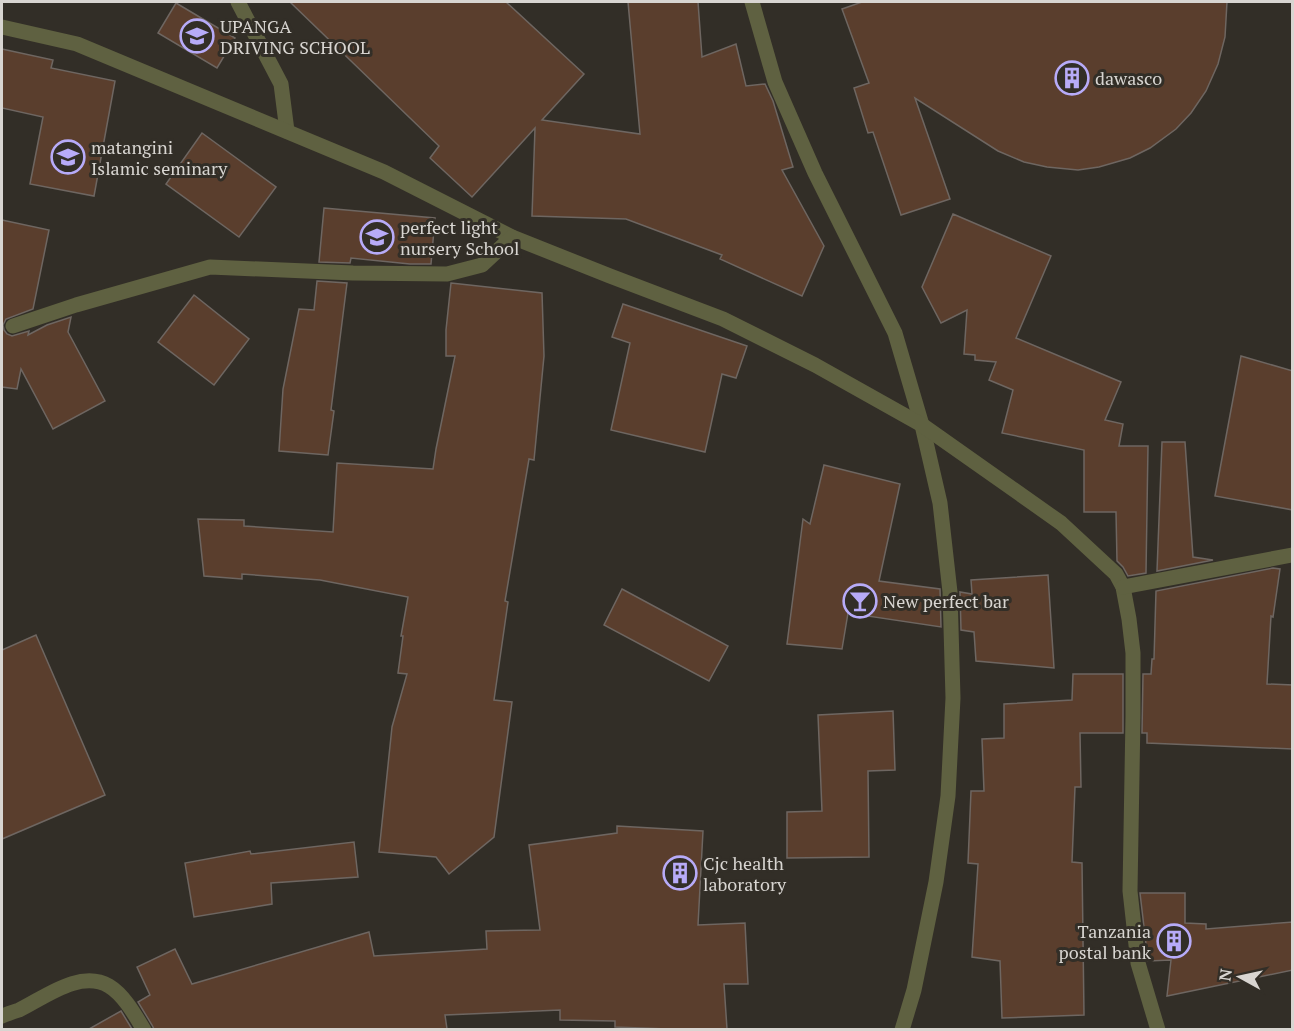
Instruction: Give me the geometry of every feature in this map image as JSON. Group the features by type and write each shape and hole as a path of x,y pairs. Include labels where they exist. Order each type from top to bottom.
{"street":[{"path":"238,2 281,84 286,131"},
{"path":"752,2 775,82 815,173 895,333 922,425 940,503 950,592 953,698 948,796 936,882 914,990 902,1029"},
{"path":"2,27 77,44 384,172 512,237 723,319 815,364 922,425 1061,523 1116,574 1123,586 1132,654 1130,891 1138,963 1158,1029"},
{"path":"13,326 76,305 210,267 352,273 447,274 482,264 512,237"},
{"path":"1123,586 1293,555"},
{"path":"2,1017 66,986 79,982 99,982 117,992 144,1029"}],"building":[{"path":"290,2 506,2 584,74 542,120 640,134 628,2 698,2 702,57 736,44 746,86 765,84 773,101 793,167 782,170 824,246 802,296 720,259 722,255 626,219 532,216 535,128 472,197 430,158 439,146"},
{"name":"dawasco","path":"862,2 1227,2 1225,37 1218,64 1206,91 1191,113 1176,129 1150,148 1130,158 1078,170 1024,162 998,151 915,98 950,199 901,215 873,132 868,133 854,88 869,83 842,9"},
{"name":"UPANGA DRIVING SCHOOL","path":"176,3 235,38 217,68 158,33"},
{"name":"matangini Islamic seminary","path":"2,49 53,60 51,68 115,81 94,196 30,184 43,117 2,108"},
{"path":"202,133 276,187 239,237 166,184"},
{"name":"perfect light nursery School","path":"324,208 435,218 431,264 351,258 350,263 319,262"},
{"path":"953,214 1051,256 1016,338 1121,382 1105,420 1123,424 1119,446 1148,446 1146,573 1128,576 1117,561 1116,512 1084,512 1084,450 1002,433 1013,390 989,380 996,362 975,360 975,355 964,354 967,310 941,323 922,287"},
{"path":"2,220 49,230 33,309 6,319 3,325 4,330 12,336 29,331 28,335 47,325 71,317 68,332 105,401 53,429 21,369 17,389 2,387"},
{"path":"317,281 347,283 331,410 334,411 328,455 279,451 283,389 299,309 314,310"},
{"path":"451,283 542,293 544,356 534,460 529,459 505,601 508,602 494,700 512,702 494,837 449,874 436,857 379,852 392,727 407,674 398,673 403,636 401,636 408,597 320,580 242,574 242,579 204,576 198,519 244,520 244,526 333,532 337,463 433,469 455,356 446,356"},
{"path":"194,295 249,339 214,385 158,342"},
{"path":"623,304 747,346 736,378 722,374 705,452 611,430 630,343 612,337"},
{"path":"1241,356 1293,371 1293,510 1215,496"},
{"path":"1162,442 1185,442 1193,557 1213,560 1157,571"},
{"path":"824,465 900,484 879,581 940,589 941,627 848,613 842,649 787,644 803,519 810,524"},
{"path":"1273,568 1280,569 1273,617 1271,616 1267,684 1293,685 1293,749 1147,743 1147,733 1142,733 1143,674 1151,674 1152,659 1154,659 1156,591"},
{"path":"1048,575 1054,668 976,661 974,632 961,630 960,592 972,594 971,580"},
{"path":"622,589 728,646 709,681 604,625"},
{"path":"36,635 105,795 2,839 2,650"},
{"path":"1073,674 1123,674 1123,733 1080,733 1081,787 1075,787 1072,862 1082,863 1084,1015 1002,1018 1000,961 972,957 978,864 968,863 971,791 984,791 982,739 1004,738 1004,704 1072,700"},
{"path":"893,711 895,770 868,771 869,857 787,858 787,812 822,811 818,715"},
{"path":"617,826 703,831 698,925 745,923 748,984 724,984 727,1029 615,1027 615,1021 560,1020 560,1010 445,1015 447,1029 154,1029 138,1002 150,995 137,967 175,949 192,984 369,932 374,956 487,949 486,931 540,930 529,845 617,833"},
{"path":"354,842 358,877 271,883 272,904 194,917 185,863 250,851 251,854"},
{"path":"1140,893 1185,893 1185,923 1206,924 1206,929 1293,922 1293,970 1167,996 1171,960 1148,961"},
{"path":"121,1011 132,1029 89,1029"}],"place":[{"name":"UPANGA DRIVING SCHOOL","path":"197,36"},
{"name":"dawasco","path":"1072,78"},
{"name":"matangini Islamic seminary","path":"68,157"},
{"name":"perfect light nursery School","path":"377,237"},
{"name":"New perfect bar","path":"860,601"},
{"name":"Cjc health laboratory","path":"680,873"},
{"name":"Tanzania postal bank","path":"1174,941"}]}
